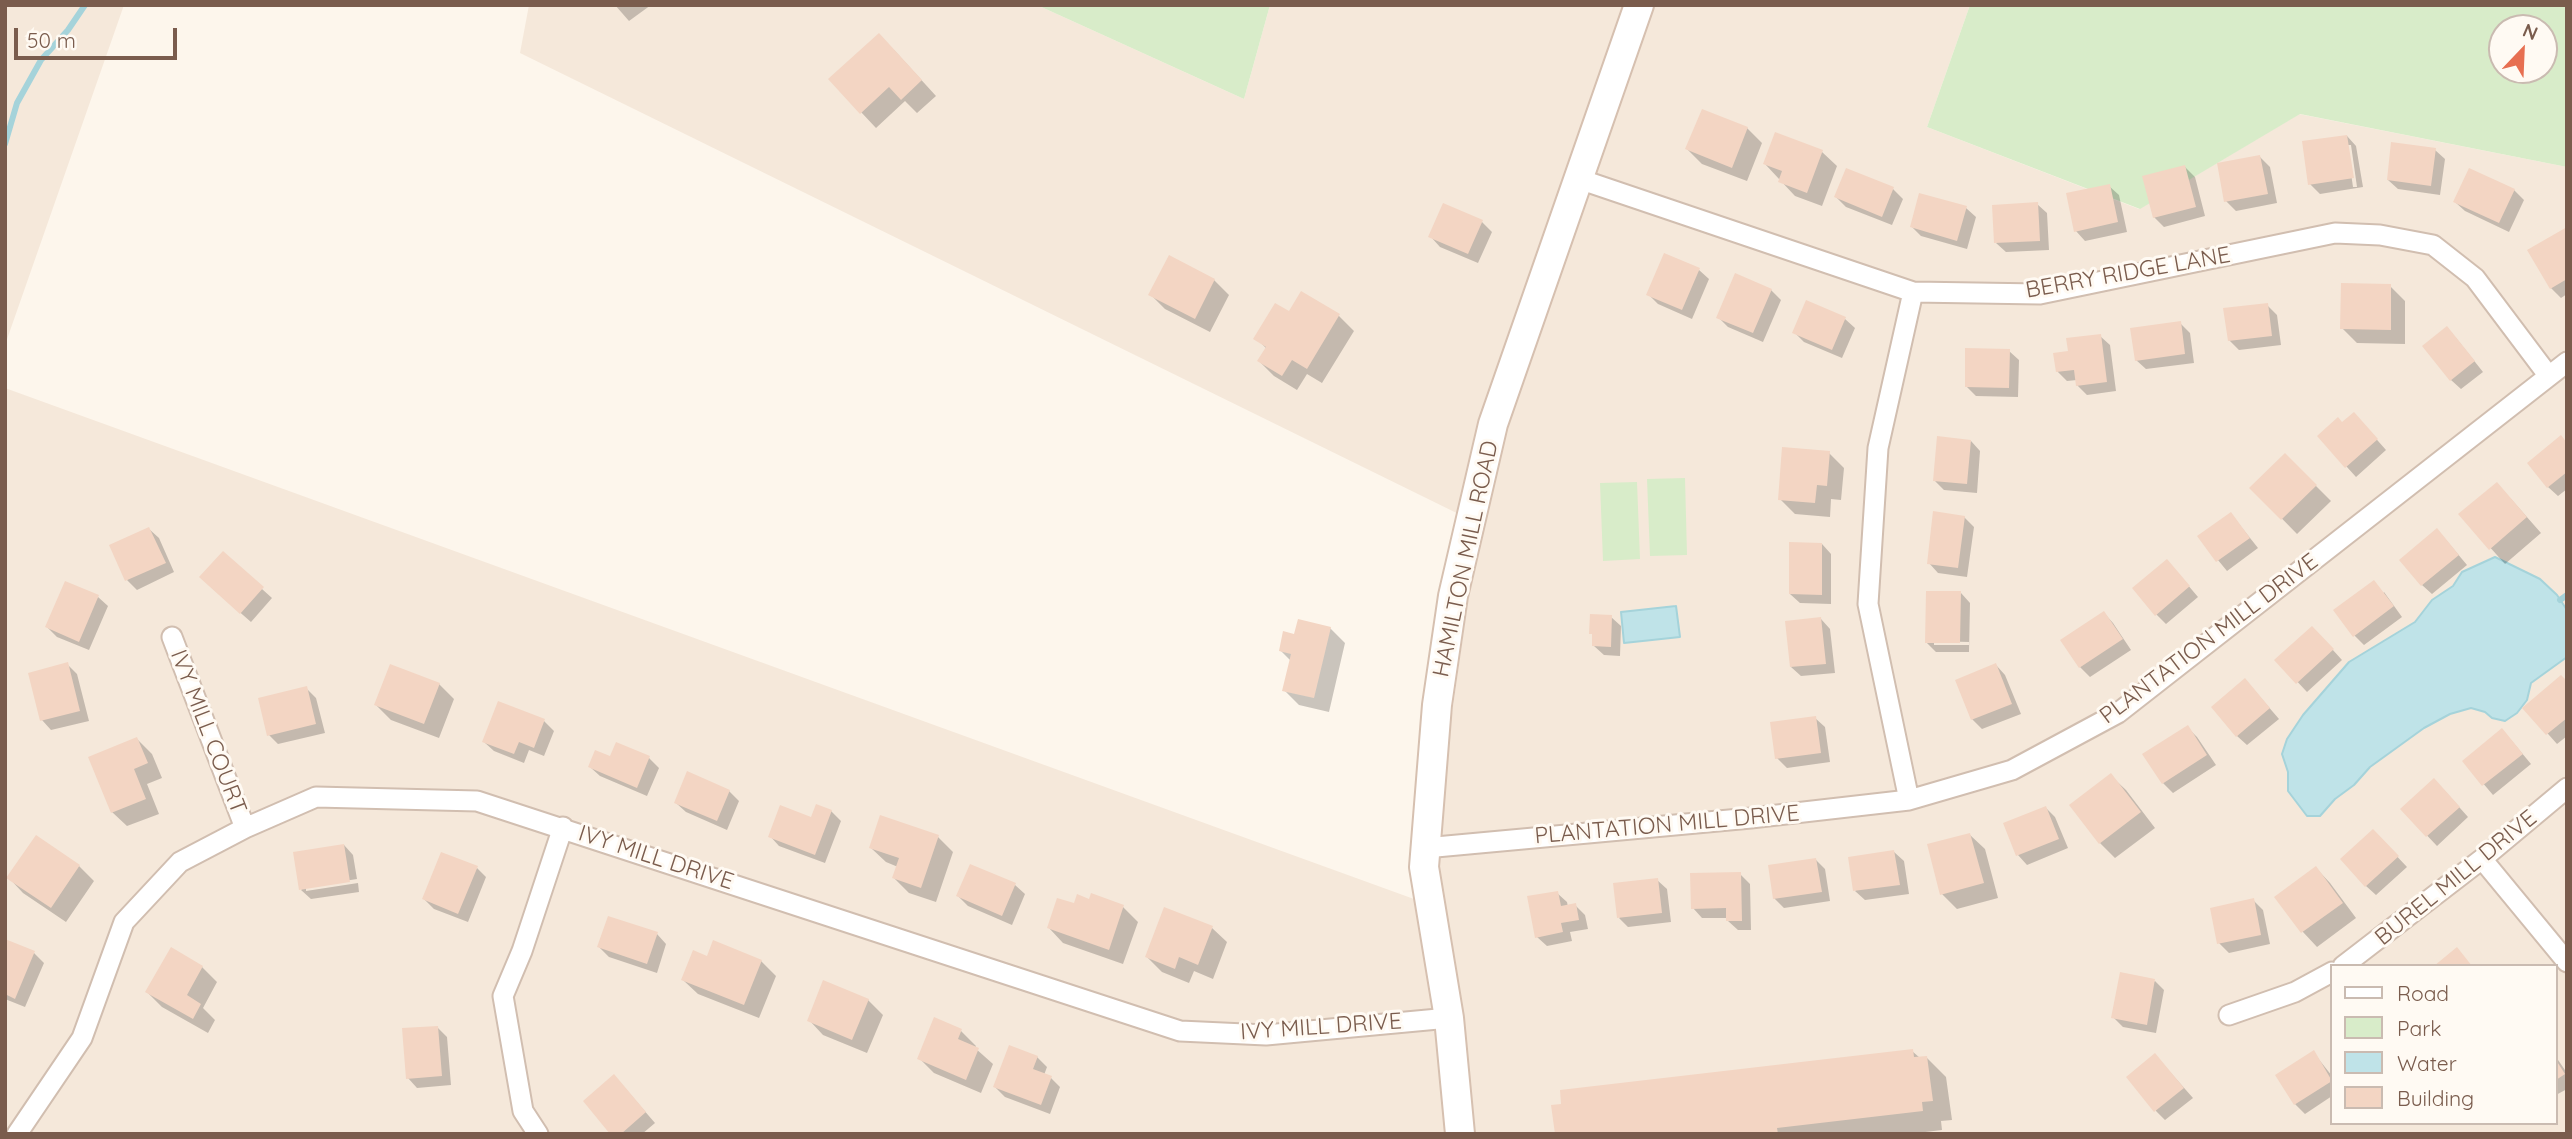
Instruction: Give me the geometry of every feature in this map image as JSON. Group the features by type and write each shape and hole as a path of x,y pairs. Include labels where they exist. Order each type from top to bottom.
{"main road":[{"name":"HAMILTON MILL ROAD","path":"1460,1134 1449,1018 1424,867 1437,705 1456,584 1493,424 1639,5"}],"street":[{"name":"BERRY RIDGE LANE","path":"1579,179 1913,292 2040,294 2335,233 2380,235 2433,245 2475,278 2548,375"},
{"path":"1909,800 1868,604 1878,448 1913,292"},
{"name":"PLANTATION MILL DRIVE","path":"1425,848 1751,818 1909,800 2012,770 2118,713 2567,362"},
{"name":"IVY MILL COURT","path":"172,637 245,828"},
{"name":"BUREL MILL DRIVE","path":"2346,964 2482,859 2567,788"},
{"name":"IVY MILL DRIVE","path":"17,1134 82,1038 124,922 180,862 245,828 316,797 477,801 564,827 1180,1031 1266,1035 1449,1018"},
{"path":"538,1134 523,1111 503,996 522,951 564,827"},
{"path":"2482,859 2567,961"},
{"path":"2229,1016 2295,992 2330,973"}],"shaded area":[{"path":"5,5 124,5 5,345"},
{"path":"529,5 1037,5 1244,99 1270,5 1970,5 1927,127 2139,209 2299,114 2567,167 2567,1134 5,1134 5,388 1425,903 1479,524 520,53"}],"green space":[{"path":"1037,5 1270,5 1244,99"},
{"path":"1970,5 2567,5 2567,167 2300,114 2140,209 1927,127"},
{"path":"1685,478 1687,555 1650,556 1647,479"},
{"path":"1637,482 1640,559 1603,561 1600,483"}],"water":[{"path":"2495,557 2540,579 2557,595 2567,610 2567,657 2531,683 2527,700 2517,713 2505,721 2471,708 2450,714 2424,728 2370,767 2320,816 2307,816 2288,791 2288,772 2282,754 2287,739 2303,715 2349,662 2415,622 2432,600 2453,586 2462,572"},
{"path":"1676,606 1680,637 1624,643 1621,612"}],"building":[{"path":"879,33 922,80 901,100 889,87 860,114 828,79"},
{"path":"1702,109 1748,127 1732,168 1685,149"},
{"path":"1775,132 1823,150 1807,193 1778,182 1782,171 1763,164"},
{"path":"2347,135 2354,178 2308,185 2302,141"},
{"path":"2391,142 2436,148 2431,186 2387,180"},
{"path":"2260,155 2268,194 2224,202 2217,163"},
{"path":"2185,165 2196,207 2153,218 2142,176"},
{"path":"1846,168 1894,187 1882,217 1834,197"},
{"path":"2469,168 2515,189 2499,223 2453,202"},
{"path":"2110,184 2118,222 2074,232 2066,193"},
{"path":"1919,193 1967,206 1957,241 1910,227"},
{"path":"2038,202 2040,241 1994,243 1992,205"},
{"path":"1443,203 1483,220 1468,254 1428,237"},
{"path":"2567,227 2567,279 2550,289 2527,250"},
{"path":"1664,253 1700,268 1682,310 1646,295"},
{"path":"1169,255 1215,279 1195,319 1148,295"},
{"path":"1735,273 1772,289 1753,333 1716,318"},
{"path":"2341,283 2391,284 2391,330 2340,329"},
{"path":"1301,291 1340,314 1307,369 1292,360 1282,376 1257,361 1266,347 1253,339 1275,303 1289,311"},
{"path":"1806,300 1846,317 1832,350 1792,333"},
{"path":"2268,303 2272,336 2228,341 2223,308"},
{"path":"2181,321 2185,354 2135,361 2130,328"},
{"path":"2447,326 2475,361 2450,381 2422,346"},
{"path":"2101,334 2107,382 2076,386 2074,370 2056,372 2053,353 2068,351 2066,338"},
{"path":"1965,348 2010,349 2009,388 1965,387"},
{"path":"2354,412 2378,439 2345,468 2317,436 2338,417 2342,422"},
{"path":"2561,435 2567,443 2567,472 2547,488 2527,463"},
{"path":"1937,436 1971,440 1967,484 1933,481"},
{"path":"1782,447 1830,451 1827,486 1817,485 1815,503 1778,500"},
{"path":"2285,453 2317,485 2281,520 2249,488"},
{"path":"2497,482 2527,517 2489,550 2458,514"},
{"path":"1933,511 1965,516 1958,568 1927,564"},
{"path":"2231,512 2250,538 2216,562 2197,536"},
{"path":"149,527 166,563 125,581 109,545"},
{"path":"2437,528 2459,555 2421,586 2399,560"},
{"path":"1789,542 1822,543 1822,595 1789,594"},
{"path":"223,551 264,587 240,614 199,577"},
{"path":"2167,559 2190,586 2155,616 2132,588"},
{"path":"2374,580 2394,606 2353,637 2333,610"},
{"path":"65,581 99,595 79,642 45,627"},
{"path":"1926,591 1961,591 1960,643 1925,643"},
{"path":"2104,611 2123,639 2079,668 2060,640"},
{"path":"1590,614 1612,615 1611,647 1592,646 1592,634 1589,634"},
{"path":"1821,617 1826,664 1790,667 1785,621"},
{"path":"1298,619 1331,627 1314,698 1282,691 1291,654 1279,651 1283,631 1294,634"},
{"path":"2312,626 2334,649 2296,684 2274,660"},
{"path":"68,662 80,711 40,721 28,673"},
{"path":"1996,663 2012,704 1971,720 1955,680"},
{"path":"390,664 440,683 424,724 374,705"},
{"path":"2561,675 2567,681 2567,718 2546,735 2522,708"},
{"path":"2245,678 2270,708 2236,737 2211,707"},
{"path":"307,686 316,724 267,736 258,698"},
{"path":"498,701 545,719 534,748 519,742 514,754 482,742"},
{"path":"1816,716 1821,753 1775,759 1770,722"},
{"path":"2188,725 2207,755 2162,784 2142,754"},
{"path":"2502,728 2523,754 2482,786 2462,761"},
{"path":"137,737 148,763 134,769 146,799 111,813 88,757"},
{"path":"616,742 650,756 637,788 588,767 595,750 610,756"},
{"path":"687,771 730,790 717,821 674,803"},
{"path":"2111,773 2141,812 2099,844 2069,805"},
{"path":"2434,778 2460,807 2426,837 2400,809"},
{"path":"816,804 832,810 815,855 768,837 780,805 811,817"},
{"path":"2046,806 2059,839 2016,856 2003,823"},
{"path":"880,815 939,835 921,888 892,878 899,858 869,848"},
{"path":"2373,829 2399,856 2365,887 2340,859"},
{"path":"1970,833 1984,883 1940,895 1927,844"},
{"path":"36,835 80,865 51,908 6,878"},
{"path":"344,844 350,882 299,890 293,852"},
{"path":"1894,850 1900,885 1853,891 1848,857"},
{"path":"441,852 478,866 458,914 422,899"},
{"path":"1816,858 1822,892 1773,899 1768,865"},
{"path":"970,864 1016,883 1002,916 956,896"},
{"path":"2316,866 2343,903 2301,933 2274,897"},
{"path":"1741,872 1742,921 1726,921 1726,908 1691,909 1690,873"},
{"path":"1658,878 1662,913 1617,918 1613,883"},
{"path":"1558,891 1561,906 1576,903 1579,920 1561,923 1563,932 1535,938 1527,896"},
{"path":"1091,893 1124,905 1109,950 1047,928 1057,898 1074,903 1077,894 1089,899"},
{"path":"2254,898 2261,935 2217,944 2210,908"},
{"path":"1164,907 1213,926 1198,965 1179,957 1175,969 1145,957"},
{"path":"608,916 658,932 647,964 597,947"},
{"path":"5,939 35,951 15,999 5,994"},
{"path":"713,940 762,960 744,1005 681,980 693,950 707,956"},
{"path":"171,947 203,966 187,995 201,1004 193,1019 145,992"},
{"path":"2457,947 2470,964 2436,964"},
{"path":"2120,972 2155,979 2147,1025 2111,1018"},
{"path":"823,980 869,999 852,1040 807,1021"},
{"path":"934,1017 962,1029 958,1039 979,1048 966,1080 917,1059"},
{"path":"438,1026 442,1076 406,1079 402,1028"},
{"path":"1009,1045 1038,1056 1033,1069 1052,1076 1041,1105 993,1087"},
{"path":"1913,1049 1914,1057 1927,1056 1933,1101 1922,1102 1923,1111 1777,1128 1778,1134 1555,1134 1551,1105 1561,1104 1560,1090"},
{"path":"2314,1050 2330,1082 2294,1105 2275,1075"},
{"path":"2155,1053 2184,1088 2154,1112 2126,1077"},
{"path":"2558,1063 2565,1074 2558,1079"},
{"path":"614,1074 646,1112 621,1134 610,1134 583,1101"}],"waterway":[{"path":"5,144 17,103 41,60 68,30 85,5"},
{"path":"2560,600 2567,595"}]}
